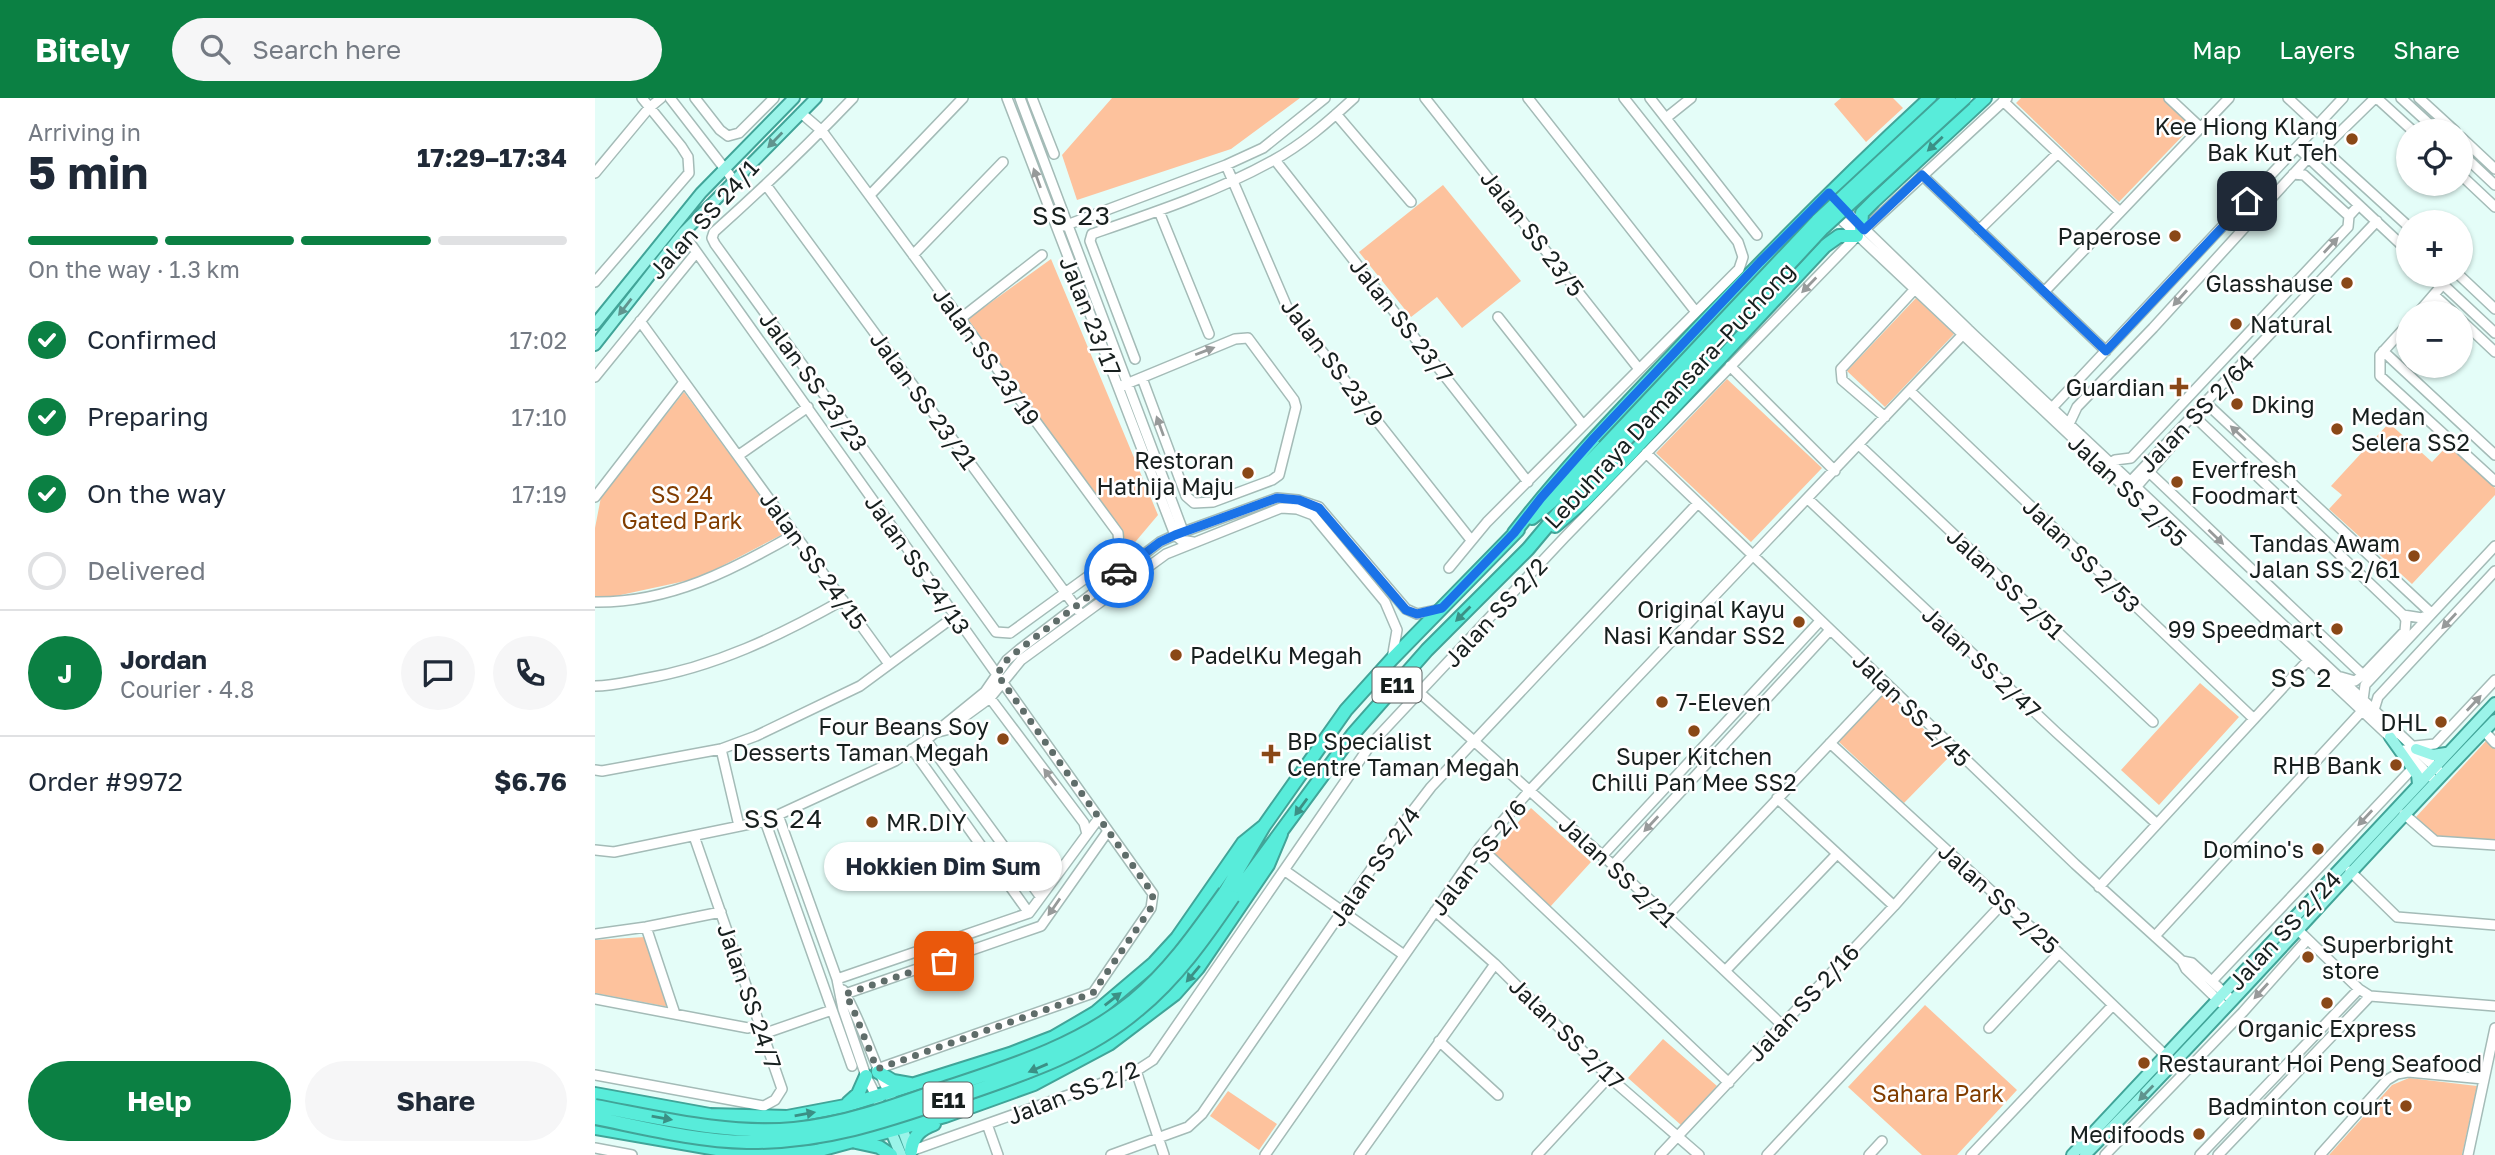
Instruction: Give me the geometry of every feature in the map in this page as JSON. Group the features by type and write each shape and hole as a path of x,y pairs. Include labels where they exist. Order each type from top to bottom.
{"highway":[{"path":"1514,533 1594,438 1806,216 1930,98"},
{"name":"Lebuhraya Damansara–Puchong","path":"595,1106 703,1126 748,1130 794,1129 849,1119 1019,1063 1070,1042 1133,1001 1165,970 1281,834 1363,724 1427,650 1528,549 1607,452 1817,221 1949,98"},
{"name":"Lebuhraya Damansara–Puchong","path":"595,1118 700,1138 746,1142 795,1140 853,1131 1013,1077 1074,1052 1138,1011 1174,977 1204,941 1264,827 1346,710 1392,659 1514,533 1607,452 1823,228 1965,98"},
{"path":"1528,549 1584,501 1833,239 1861,231 1862,213 1985,98"},
{"path":"1844,179 1847,192 1853,200 1874,201"},
{"path":"1806,216 1826,218 1833,230 1833,239"},
{"path":"595,1094 710,1115 787,1117 845,1106 889,1093 1054,1037 1095,1013 1154,964 1177,938 1244,843 1264,827"},
{"path":"595,1128 728,1151 773,1155 816,1151 945,1116 1034,1084 1109,1044 1175,994 1198,968 1268,865 1281,834"},
{"path":"845,1106 858,1094 874,1072 893,1081 917,1084"},
{"path":"917,1084 915,1097 920,1108 931,1115 945,1116"},
{"path":"845,1106 856,1120 856,1134 852,1142"},
{"path":"913,1153 912,1141 917,1134 945,1116"},
{"path":"852,1142 879,1147 891,1155"}],"main road":[{"name":"Jalan SS 24/1","path":"595,324 701,193 794,98"},
{"name":"Jalan SS 24/1","path":"595,345 683,233 816,98"},
{"name":"Jalan SS 2/24","path":"2084,1153 2166,1056 2297,929 2404,814 2435,773 2447,752 2495,703"},
{"name":"Jalan SS 2/24","path":"2084,1153 2102,1138 2418,785 2495,720"},
{"path":"2390,737 2417,775 2418,785"},
{"path":"2414,748 2433,755 2447,752"},
{"path":"889,1093 897,1129"},
{"path":"876,1096 913,1153"}],"street":[{"name":"Jalan SS 24/1","path":"595,282 689,173 688,157 642,98"},
{"path":"597,167 661,98"},
{"path":"670,98 734,182"},
{"path":"695,98 720,130 728,136 739,133 774,98"},
{"path":"766,185 853,98"},
{"path":"870,195 963,98"},
{"name":"Jalan 23/17","path":"1007,98 1056,230 1124,385"},
{"name":"Jalan 23/17","path":"1020,98 1180,535"},
{"path":"1032,98 1054,154"},
{"path":"1056,230 1226,165 1263,148 1325,98"},
{"path":"1135,359 1090,238 1092,234 1159,211 1233,181 1275,160 1353,98"},
{"name":"Jalan SS 23/5","path":"1425,98 1639,369"},
{"path":"1528,98 1696,312"},
{"path":"1450,568 1471,540 1528,481 1739,269 1743,257 1738,242 1624,98"},
{"path":"1650,98 1757,235"},
{"path":"1666,118 1691,98"},
{"path":"2169,98 2201,128"},
{"path":"2044,292 2229,98"},
{"path":"2288,98 2318,125"},
{"path":"2049,411 2343,98"},
{"path":"2401,98 2424,119"},
{"path":"2419,98 2442,119"},
{"path":"2396,215 2329,153 2328,148 2329,143 2374,99 2379,100 2400,119"},
{"path":"2005,100 2120,212"},
{"name":"Jalan SS 2/2","path":"913,1153 1136,1071 1153,1060 1371,744 1646,453 1861,231 2005,100"},
{"name":"Jalan SS 23/19","path":"801,113 822,131 1118,533 1116,556 1065,593"},
{"path":"1336,114 1411,202"},
{"path":"2297,147 2396,240"},
{"path":"2473,148 2495,169"},
{"path":"1979,230 2058,153"},
{"path":"2069,424 2077,407 2309,158"},
{"name":"Jalan SS 23/7","path":"1275,160 1528,481"},
{"path":"913,255 1003,162"},
{"path":"2473,164 2495,185"},
{"name":"Jalan SS 23/9","path":"1226,165 1285,305 1471,540"},
{"path":"2293,174 2304,175 2349,216"},
{"path":"1922,175 2106,351"},
{"name":"Jalan SS 23/23","path":"766,185 714,232 712,238 715,244 996,632 1010,633 1065,593"},
{"name":"Jalan SS 23/21","path":"766,185 1079,611"},
{"path":"2473,186 2495,207"},
{"name":"Jalan SS 2/55","path":"1825,197 2311,657 2362,711 2435,773"},
{"path":"2111,464 2115,460 2131,458 2348,227 2349,216 2360,205"},
{"path":"1159,211 1209,334"},
{"name":"Jalan SS 2/64","path":"2131,487 2167,442 2176,436 2377,222"},
{"name":"Jalan SS 2/55","path":"1861,231 1914,290 1965,332"},
{"name":"Jalan SS 24/13","path":"683,233 1153,894 1151,908 1093,993 874,1072"},
{"name":"Jalan SS 24/1","path":"595,377 697,253"},
{"path":"960,319 1042,255"},
{"path":"2429,301 2441,287"},
{"path":"2447,287 2495,333"},
{"path":"2472,287 2495,309"},
{"path":"1885,417 1842,380 1841,369 1914,290"},
{"path":"2434,295 2440,301"},
{"path":"1498,317 1583,425"},
{"name":"Jalan SS 24/15","path":"640,321 889,664"},
{"path":"2473,331 2495,352"},
{"name":"Jalan SS 2/6","path":"1265,1155 1480,847 1530,790 1965,332"},
{"path":"2396,337 2381,353 2380,376 2495,481"},
{"path":"1124,385 1142,377 1235,339 1248,338 1294,400 1296,407 1279,475 1213,502 1194,503 1186,496 1142,377"},
{"path":"2381,353 2495,455"},
{"path":"1730,366 1835,471"},
{"path":"595,497 684,382"},
{"name":"Jalan SS 2/53","path":"1910,391 2254,719"},
{"path":"2206,404 2431,613"},
{"path":"739,455 808,407"},
{"name":"Jalan SS 2/55","path":"2049,411 2069,424 2131,487"},
{"path":"2194,416 2406,620 2405,631 2363,675 2355,681 2336,675"},
{"path":"2131,487 2149,472 2172,446 2176,436"},
{"name":"Jalan SS 2/51","path":"1859,445 2153,722"},
{"name":"Jalan SS 2/45","path":"1646,453 2099,887 2182,961 2186,970 2225,1000"},
{"path":"2149,472 2363,675"},
{"path":"595,850 614,852 765,821 895,761 935,733 946,730 1003,683 1021,660 1160,542 1277,498 1299,500 1319,508 1406,610 1417,614 1442,608"},
{"name":"Jalan SS 2/47","path":"1808,499 2157,824"},
{"name":"Jalan SS 2/4","path":"1111,1155 1188,1127 1202,1114 1423,797 1698,503"},
{"path":"987,695 1007,660 1174,550 1281,508 1297,509 1313,515 1389,610 1397,630 1392,659"},
{"path":"1160,542 1172,514 1200,525"},
{"path":"595,602 617,602 679,590 748,561 795,534"},
{"path":"1180,535 1193,542"},
{"path":"1174,550 1180,535"},
{"path":"2363,700 2365,685 2495,546"},
{"path":"2374,710 2378,697 2495,571"},
{"path":"595,686 619,684 701,667 799,625 842,600"},
{"path":"2403,615 2422,618 2431,613"},
{"path":"595,770 602,771 721,749 791,720 860,686 955,616"},
{"path":"1602,856 1821,621"},
{"path":"1613,865 1830,630"},
{"path":"2099,887 2311,657"},
{"name":"Jalan SS 2/55","path":"2311,657 2336,675 2374,710 2414,748 2435,773"},
{"path":"1007,660 987,661 987,695 1084,823 1087,834"},
{"path":"2414,748 2435,744 2495,681"},
{"path":"1667,916 1886,684"},
{"name":"Jalan SS 2/21","path":"1420,692 1613,865 1781,1024"},
{"path":"2155,936 2362,711"},
{"path":"2484,731 2495,743"},
{"path":"926,740 1040,897"},
{"name":"Jalan SS 2/25","path":"1830,743 2059,953 2166,1056"},
{"path":"721,749 739,826"},
{"path":"912,750 1029,913"},
{"path":"2212,981 2412,769"},
{"path":"1777,798 1894,906"},
{"path":"2404,814 2435,842 2495,845"},
{"path":"778,815 837,979 852,1006 874,1072 876,1096"},
{"path":"837,979 1029,913 1099,818"},
{"path":"765,821 852,1066"},
{"path":"1087,834 1108,831"},
{"path":"845,994 1041,926 1108,831"},
{"name":"Jalan SS 24/7","path":"595,1075 764,1106 775,1100 782,1089 694,836"},
{"path":"1480,847 1729,1083"},
{"name":"Jalan SS 2/16","path":"1660,1155 1894,906 1944,849"},
{"path":"1725,971 1836,855"},
{"path":"1284,870 1404,955"},
{"path":"2350,871 2397,917 2495,925"},
{"path":"1767,1155 2003,903"},
{"name":"Jalan SS 2/17","path":"1435,911 1495,964 1609,1077 1699,1155"},
{"path":"595,934 721,912"},
{"path":"646,927 675,1014"},
{"path":"2297,929 2359,989 2370,996 2495,1006"},
{"path":"2105,1155 2243,1012 2307,940"},
{"path":"1989,1028 2059,953"},
{"name":"Jalan SS 2/45","path":"2182,961 2192,963 2212,981 2225,1000"},
{"path":"1362,1154 1495,964"},
{"path":"837,979 843,1009 874,1072 889,1093"},
{"path":"2200,1155 2359,989"},
{"path":"2218,1155 2370,996"},
{"path":"595,999 762,1029 832,1010"},
{"path":"1971,1155 2113,1004"},
{"path":"2468,1155 2495,1028"},
{"path":"1439,1041 1498,1095"},
{"path":"1136,1071 1164,1155"},
{"path":"2319,1155 2387,1080 2397,1074 2408,1072 2484,1079"},
{"path":"1537,1155 1609,1077"},
{"path":"987,1124 998,1155"},
{"path":"1868,1155 1882,1141"},
{"path":"595,1148 632,1155"}],"green space":[{"path":"1112,98 1300,98 1231,149 1077,200 1062,155"},
{"path":"1841,98 1893,98 1903,108 1866,142 1834,104"},
{"path":"2021,98 2164,98 2192,126 2119,202 2016,103"},
{"path":"1443,185 1521,281 1462,328 1437,297 1411,317 1359,252"},
{"path":"1051,259 1158,515 1131,547 968,319"},
{"path":"1916,298 1954,334 1885,407 1847,371"},
{"path":"1727,379 1822,468 1751,542 1656,453"},
{"name":"SS 24 Gated Park","path":"684,392 787,532 699,578 616,596 595,596 595,528 601,497"},
{"path":"2389,423 2432,462 2448,445 2495,488 2495,495 2412,584 2329,509 2342,495 2331,486"},
{"path":"2200,683 2239,717 2159,805 2121,770"},
{"path":"1885,692 1951,755 1904,803 1838,741"},
{"path":"2486,741 2495,749 2495,842 2437,839 2416,817"},
{"path":"1531,808 1591,862 1550,907 1490,853"},
{"path":"645,937 669,1007 595,993 595,940"},
{"name":"Sahara Park","path":"1925,1005 2017,1090 1957,1155 1922,1155 1848,1087"},
{"path":"1663,1039 1717,1086 1681,1125 1628,1078"},
{"path":"2409,1078 2477,1086 2462,1155 2329,1155 2392,1085"},
{"path":"1228,1091 1277,1124 1259,1150 1210,1116"}],"way so far":[{"path":"944,961 845,994 877,1069 1093,993 1151,908 1153,894 997,674 1007,660 1020,649 1119,573"}],"place":[{"name":"Kee Hiong Klang Bak Kut Teh","path":"2352,139"},
{"name":"Paperose","path":"2175,236"},
{"name":"Glasshause","path":"2347,283"},
{"name":"Natural","path":"2236,324"},
{"name":"Guardian","path":"2179,387"},
{"name":"Dking","path":"2237,404"},
{"name":"Medan Selera SS2","path":"2337,429"},
{"name":"Restoran Hathija Maju","path":"1248,473"},
{"name":"Everfresh Foodmart","path":"2177,482"},
{"name":"Tandas Awam Jalan SS 2/61","path":"2414,556"},
{"name":"Original Kayu Nasi Kandar SS2","path":"1799,622"},
{"name":"99 Speedmart","path":"2337,629"},
{"name":"PadelKu Megah","path":"1176,655"},
{"name":"7-Eleven","path":"1662,702"},
{"name":"DHL","path":"2441,722"},
{"name":"Super Kitchen Chilli Pan Mee SS2","path":"1694,731"},
{"name":"Four Beans Soy Desserts Taman Megah","path":"1003,739"},
{"name":"BP Specialist Centre Taman Megah","path":"1271,754"},
{"name":"RHB Bank","path":"2396,765"},
{"name":"MR.DIY","path":"872,822"},
{"name":"Domino's","path":"2318,849"},
{"name":"Superbright store","path":"2308,957"},
{"name":"Hokkien Dim Sum","path":"944,961"},
{"name":"Organic Express","path":"2327,1003"},
{"name":"Restaurant Hoi Peng Seafood","path":"2144,1063"},
{"name":"Badminton court","path":"2406,1106"},
{"name":"Medifoods","path":"2199,1134"}],"district":[{"name":"SS 23","path":"1072,215"},
{"name":"SS 2","path":"2302,677"},
{"name":"SS 24","path":"784,818"}],"route":[{"path":"1119,573 1160,542 1192,528 1277,498 1299,500 1319,508 1406,610 1417,614 1442,608 1514,533 1594,438 1829,193 1864,230 1922,175 2106,351 2247,201"}]}
